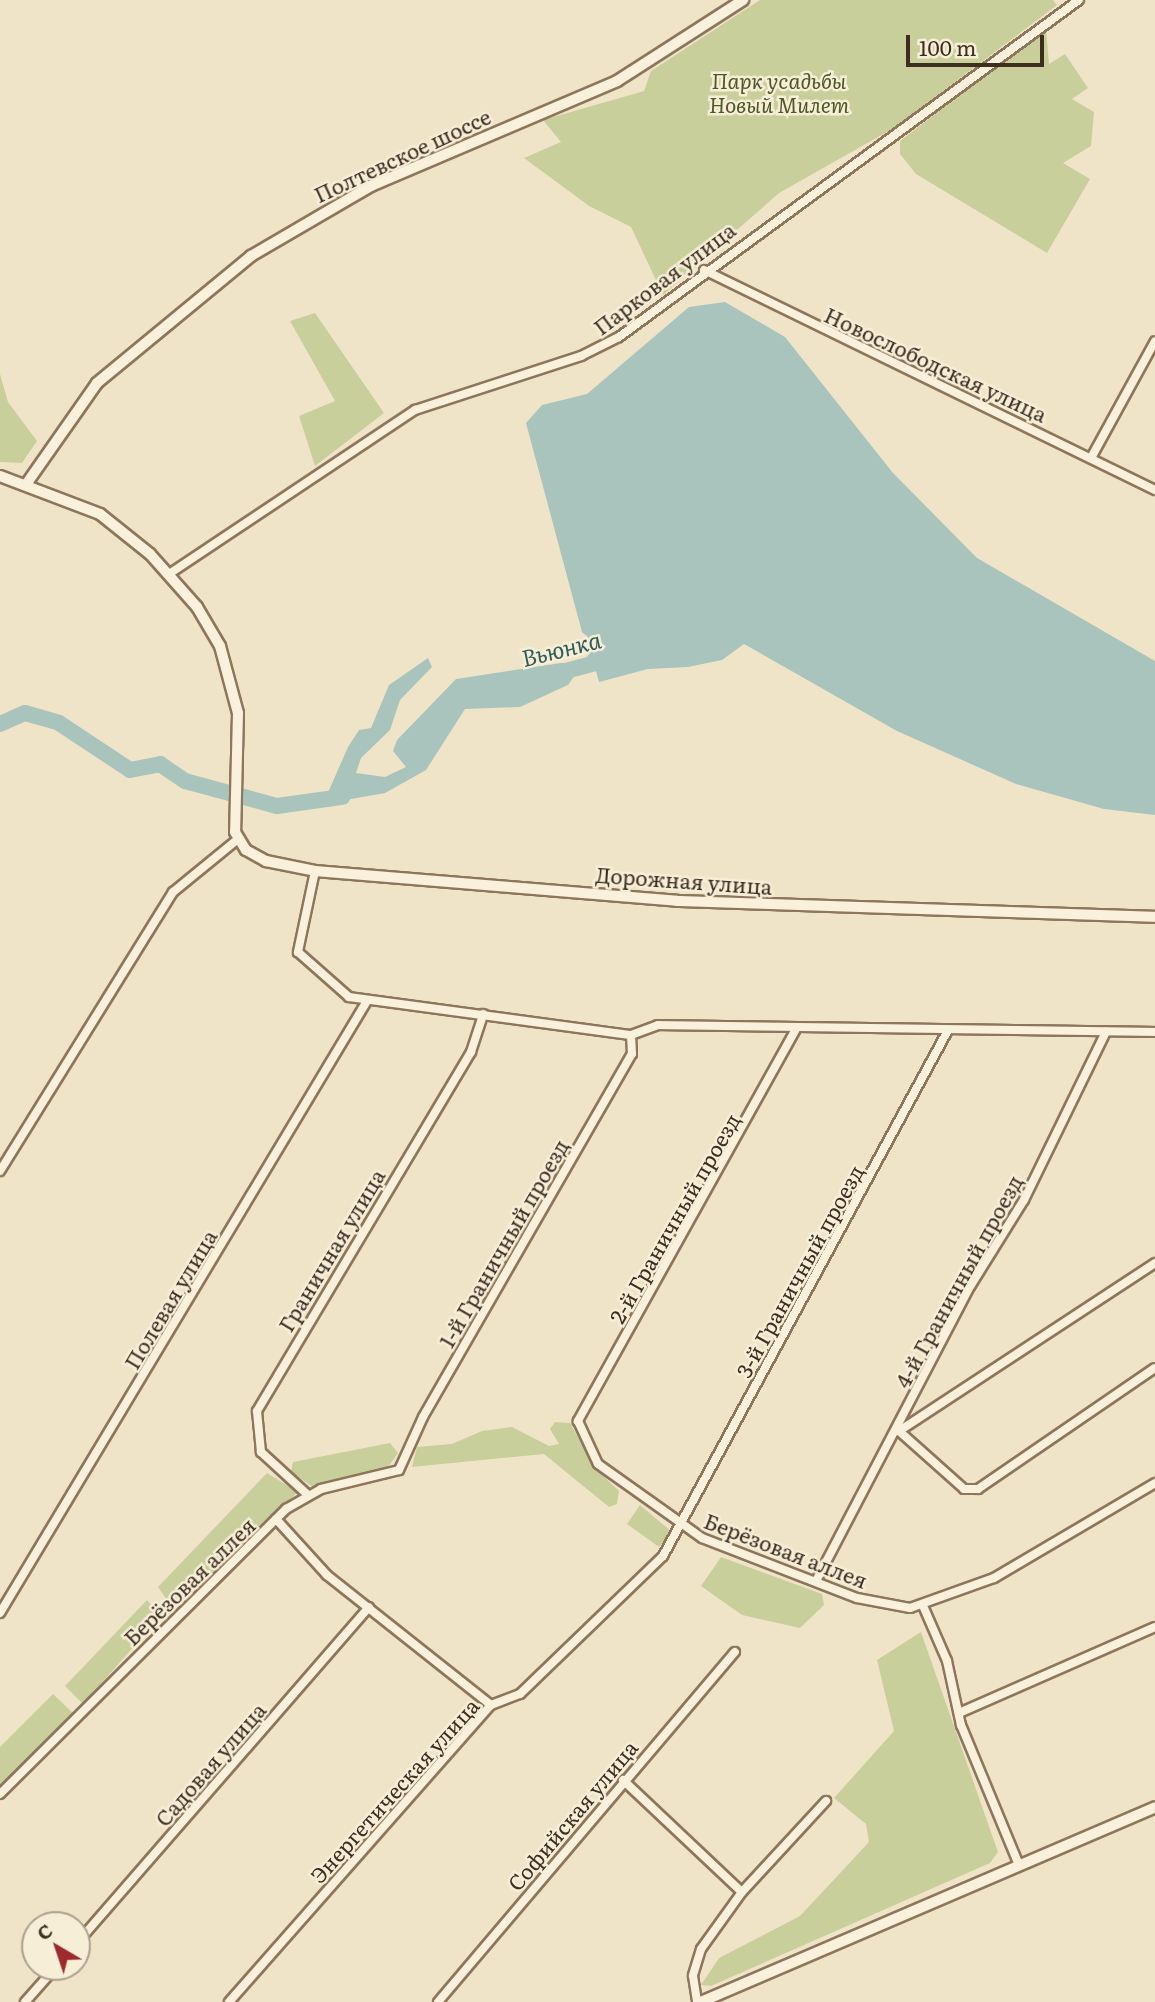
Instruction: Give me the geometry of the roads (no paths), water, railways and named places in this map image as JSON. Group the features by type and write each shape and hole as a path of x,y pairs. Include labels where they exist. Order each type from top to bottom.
{"main road":[{"path":"0,476 27,483 90,508 169,574 197,607 225,660 239,713 239,760 234,823 238,839"},
{"name":"Дорожная улица","path":"238,839 266,861 315,871 743,905 1155,918"},
{"path":"699,2002 1155,1807"}],"street":[{"name":"Полтевское шоссе","path":"27,483 97,383 251,257 371,186 617,82 743,0"},
{"name":"Парковая улица","path":"169,574 415,410 596,350 823,182 907,131 1079,0"},
{"name":"Новослободская улица","path":"704,270 1155,490"},
{"path":"1091,458 1155,341"},
{"path":"0,1171 173,892 238,839"},
{"path":"315,871 298,952 340,992 367,1001 631,1035 658,1025 947,1032 1155,1032"},
{"name":"Полевая улица","path":"0,1613 367,1001"},
{"name":"Граничная улица","path":"308,1495 261,1452 257,1411 471,1052 483,1014"},
{"name":"2-й Граничный проезд","path":"578,1421 796,1029"},
{"name":"3-й Граничный проезд","path":"678,1525 947,1032"},
{"name":"4-й Граничный проезд","path":"816,1581 899,1431 1106,1032"},
{"name":"1-й Граничный проезд","path":"399,1470 423,1418 632,1055 631,1035"},
{"path":"1155,1263 899,1431 964,1489 978,1489 1155,1368"},
{"name":"Берёзовая аллея","path":"578,1421 598,1464 678,1525 857,1598 924,1608"},
{"name":"Берёзовая аллея","path":"0,1794 83,1715 162,1626 276,1519 308,1495 399,1470"},
{"path":"1019,1865 959,1713 924,1608 1050,1549 1155,1483"},
{"path":"276,1519 327,1575 491,1705"},
{"name":"Энергетическая улица","path":"229,2002 491,1705 520,1694 650,1571 678,1525"},
{"name":"Садовая улица","path":"91,1927 369,1608"},
{"path":"959,1713 1155,1627"},
{"name":"Софийская улица","path":"438,2002 735,1652"},
{"path":"624,1780 742,1892"},
{"path":"699,2002 693,1976 701,1949 742,1892 826,1801"},
{"path":"25,2002 44,1981"}],"water":[{"path":"725,302 785,337 893,473 977,558 1155,661 1155,815 1104,809 1016,784 897,731 744,644 722,660 688,667 648,669 599,682 596,671 589,671 586,659 595,643 582,632 526,423 542,405 587,394 689,307"},
{"path":"428,658 432,667 400,700 390,730 361,758 356,773 385,777 406,767 393,751 397,740 456,679 561,663 572,664 575,675 568,685 520,707 465,709 426,770 385,793 323,804 348,747 359,730 371,728 389,685"}],"waterway":[{"name":"Вьюнка","path":"554,674 607,660"},
{"name":"Вьюнка","path":"0,724 25,713 59,723 130,770 160,764 185,781 277,806 342,797"}],"park label":[{"name":"Парк усадьбы Новый Милет","path":"779,92"}]}
